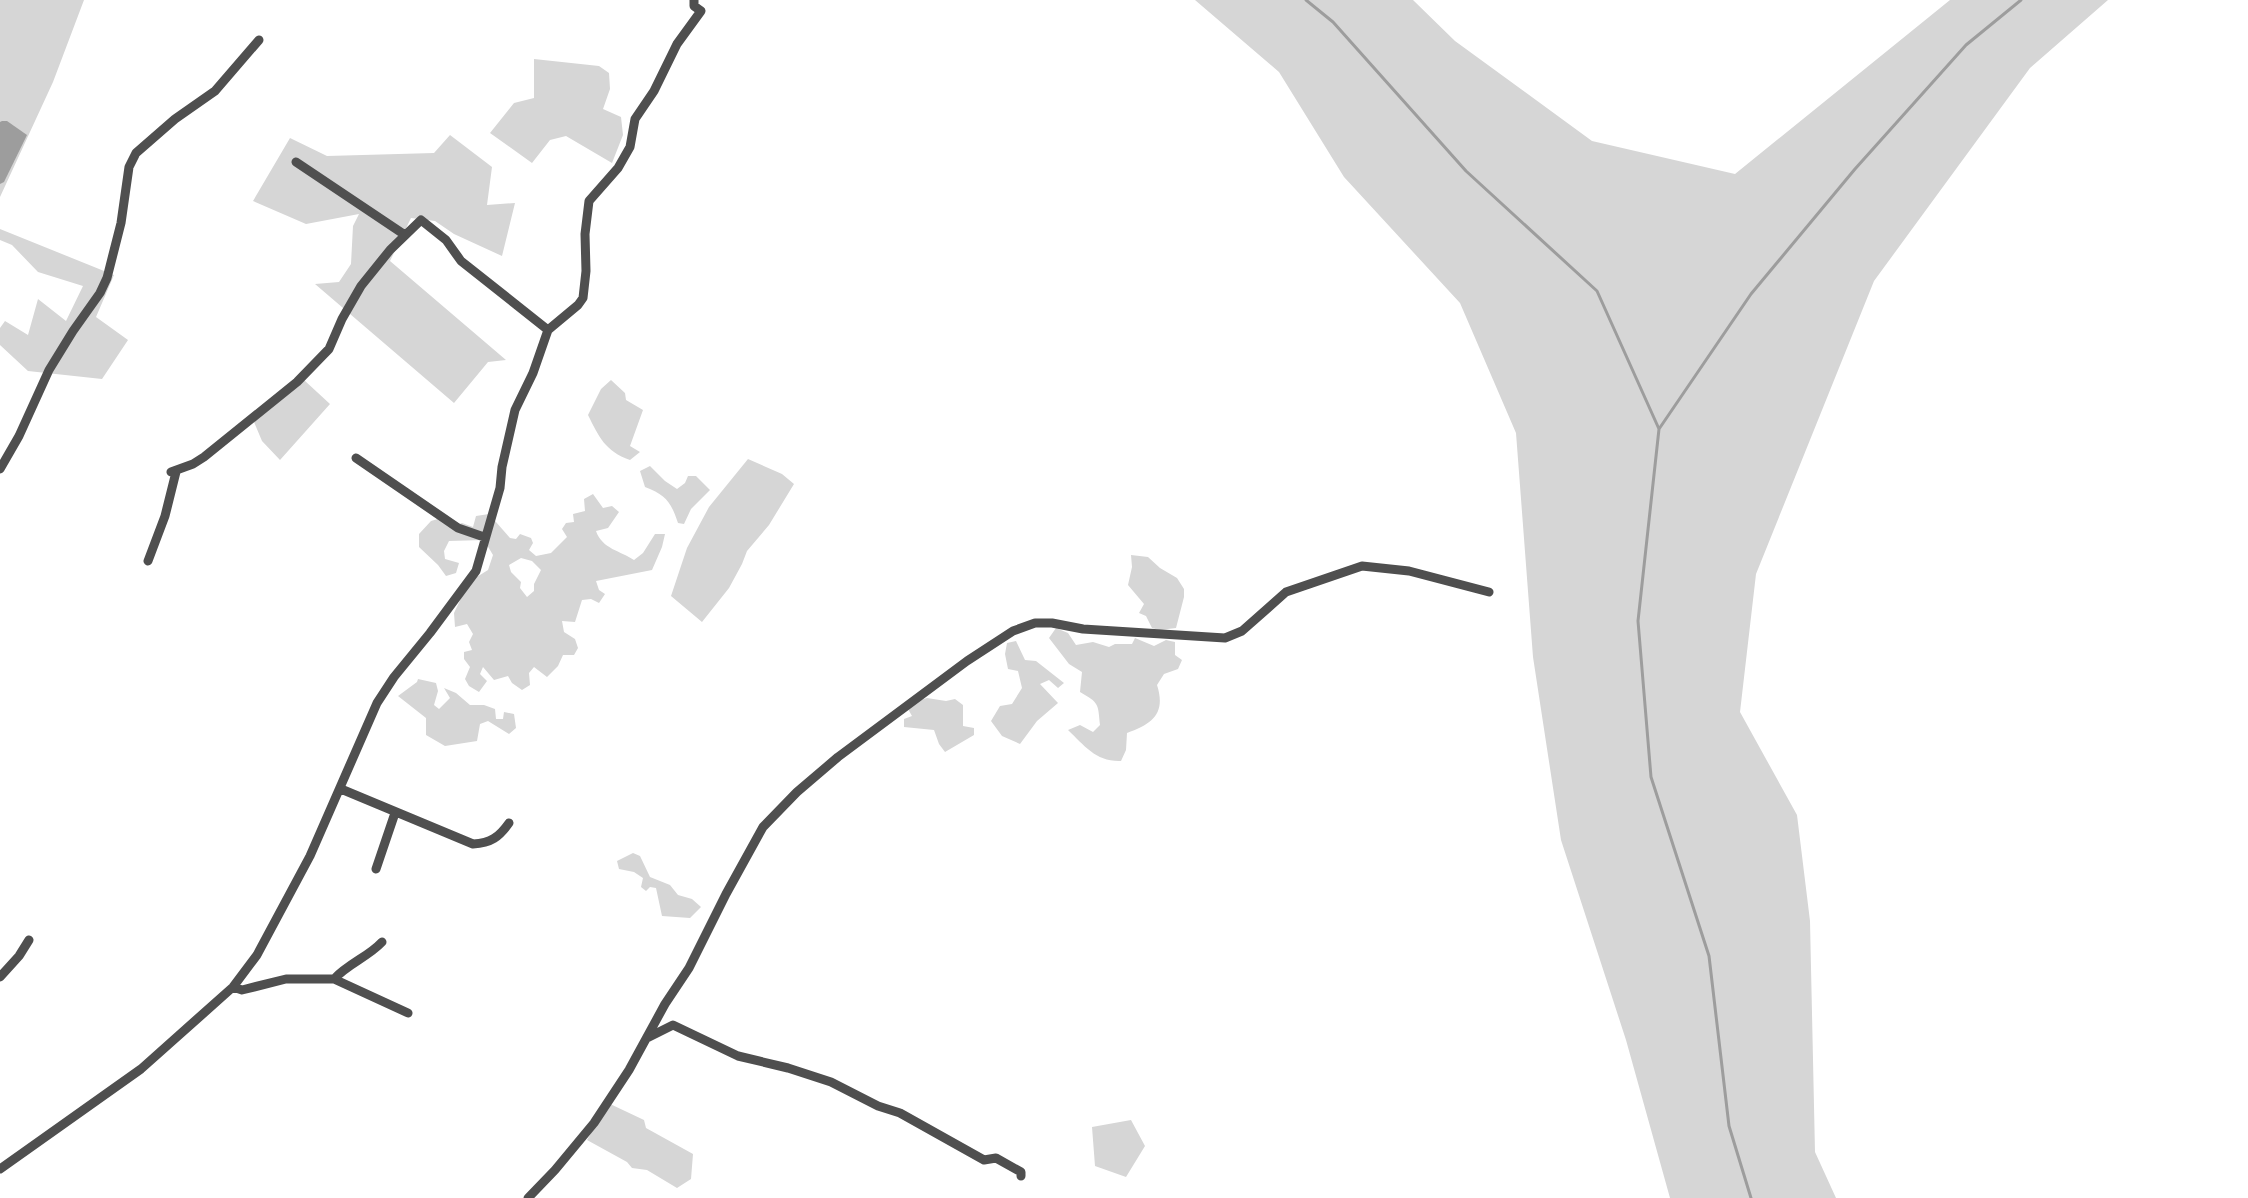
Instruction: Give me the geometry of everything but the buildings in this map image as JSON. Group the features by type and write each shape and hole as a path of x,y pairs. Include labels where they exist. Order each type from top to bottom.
{"street":[{"path":"2,1164 136,1073 233,987 257,955 310,856 382,695 473,577 500,488 515,410 533,373 548,330 583,298 589,201 618,168 630,147 635,119 654,91 677,44 701,11 694,6 694,0"},
{"path":"0,469 56,358 107,278 121,223 129,167 136,153 175,119 215,91 259,40"},
{"path":"296,162 405,235"},
{"path":"148,561 165,516 174,472 193,464 237,433 311,368 329,349 361,286 379,262 421,220 446,240 461,261 548,330"},
{"path":"356,458 458,528 484,537"},
{"path":"528,1198 594,1123 689,968 755,841 776,813 838,757 918,696 1013,631 1035,623 1052,623 1083,629 1225,638 1242,631 1286,592 1362,566 1409,571 1489,592"},
{"path":"341,789 473,844 495,839 509,823"},
{"path":"376,869 395,813"},
{"path":"0,977 29,940"},
{"path":"334,979 382,942"},
{"path":"233,987 242,990 286,979 334,979 408,1013"},
{"path":"647,1038 673,1025 738,1056 831,1082 878,1106 900,1113 984,1160 996,1158 1021,1172 1021,1176"}],"shaded area":[{"path":"0,0 84,0 53,82 0,197"},
{"path":"1195,0 1413,0 1455,41 1592,141 1735,174 1950,0 2108,0 2030,68 1874,281 1756,574 1740,712 1797,815 1810,921 1815,1152 1836,1198 1670,1198 1626,1040 1561,840 1533,657 1516,433 1460,303 1344,177 1279,72"},
{"path":"534,59 599,66 609,73 610,89 603,109 621,117 623,135 612,163 566,136 550,140 532,163 490,133 514,103 534,98"},
{"path":"7,121 27,135 4,182 0,184 0,122"},
{"path":"450,135 492,167 487,205 515,203 502,256 454,234 435,221 411,218 390,261 506,360 488,362 454,403 315,284 339,282 351,264 353,226 359,214 306,224 253,201 290,138 327,156 434,153"},
{"path":"0,229 114,275 96,317 128,340 102,379 28,371 0,345 0,328 5,321 28,335 38,299 66,321 83,286 38,272 12,245 0,240"},
{"path":"304,380 330,404 280,460 262,441 254,422"},
{"path":"611,380 625,393 626,400 643,410 630,446 640,452 630,460 609,448 588,415 601,389"},
{"path":"748,459 782,474 794,484 769,525 747,551 729,588 702,622 671,596 687,548 709,507"},
{"path":"650,466 677,489 688,476 696,476 710,490 691,509 684,524 678,523 663,496 645,487 640,471"},
{"path":"593,494 603,508 612,506 619,512 608,528 596,531 607,546 634,560 643,553 655,534 665,534 652,570 596,581 599,590 605,594 599,603 591,599 582,600 575,622 562,621 564,632 575,639 578,648 574,655 563,655 558,666 547,677 534,667 529,673 530,685 522,690 508,676 494,680 483,667 480,674 487,681 479,692 469,686 465,679 470,667 464,659 464,652 472,650 469,642 473,634 467,624 455,627 454,613 472,580 488,570 493,555 484,540 449,541 444,551 445,559 459,563 456,573 446,576 419,547 419,534 431,521 441,518 451,527 462,523 473,527 476,516 489,514 510,538 516,539 520,534 531,538 533,543 529,550 536,556 551,553 567,537 562,529 566,523 574,522 573,514 585,511 584,499","holes":["521,558 532,561 541,570 534,591 527,597 509,565"]},
{"path":"1131,555 1148,557 1177,578 1184,589 1176,628 1152,628 1146,616 1139,613 1144,604 1128,585"},
{"path":"1056,628 1068,633 1076,645 1093,642 1109,647 1132,644 1135,638 1154,646 1166,640 1175,642 1175,655 1182,660 1178,669 1164,674 1157,685 1160,703 1155,716 1144,726 1127,733 1126,750 1121,761 1098,756 1068,730 1080,725 1093,732 1100,725 1099,712 1094,701 1080,692 1082,672 1069,664 1049,638"},
{"path":"1016,641 1025,660 1036,661 1064,683 1058,688 1049,680 1040,684 1058,703 1037,721 1020,744 1002,736 991,721 1000,706 1012,704 1022,688 1018,671 1008,669 1005,654 1007,643"},
{"path":"418,679 436,683 438,691 434,705 439,709 450,698 444,688 470,705 495,709 496,719 503,719 504,712 514,714 516,728 509,734 488,721 480,724 477,741 445,746 426,735 426,718 398,696"},
{"path":"927,698 955,699 963,705 963,726 974,728 974,735 945,752 934,730 904,727 904,719 912,716 908,709 914,702"},
{"path":"633,853 640,856 650,877 670,885 678,895 692,899 701,907 690,918 662,916 656,888 650,887 646,891 641,887 643,878 634,872 619,869 617,861"},
{"path":"608,1103 644,1120 646,1128 693,1154 691,1179 677,1188 647,1170 632,1168 627,1162 587,1140"},
{"path":"1131,1120 1145,1146 1126,1177 1095,1166 1092,1127"}],"waterway":[{"path":"1306,0 1333,22 1466,171 1597,291 1659,429 1638,621 1651,777 1709,956 1729,1126 1751,1198"},
{"path":"1659,429 1751,294 1855,169 1966,45 2021,0"}]}
